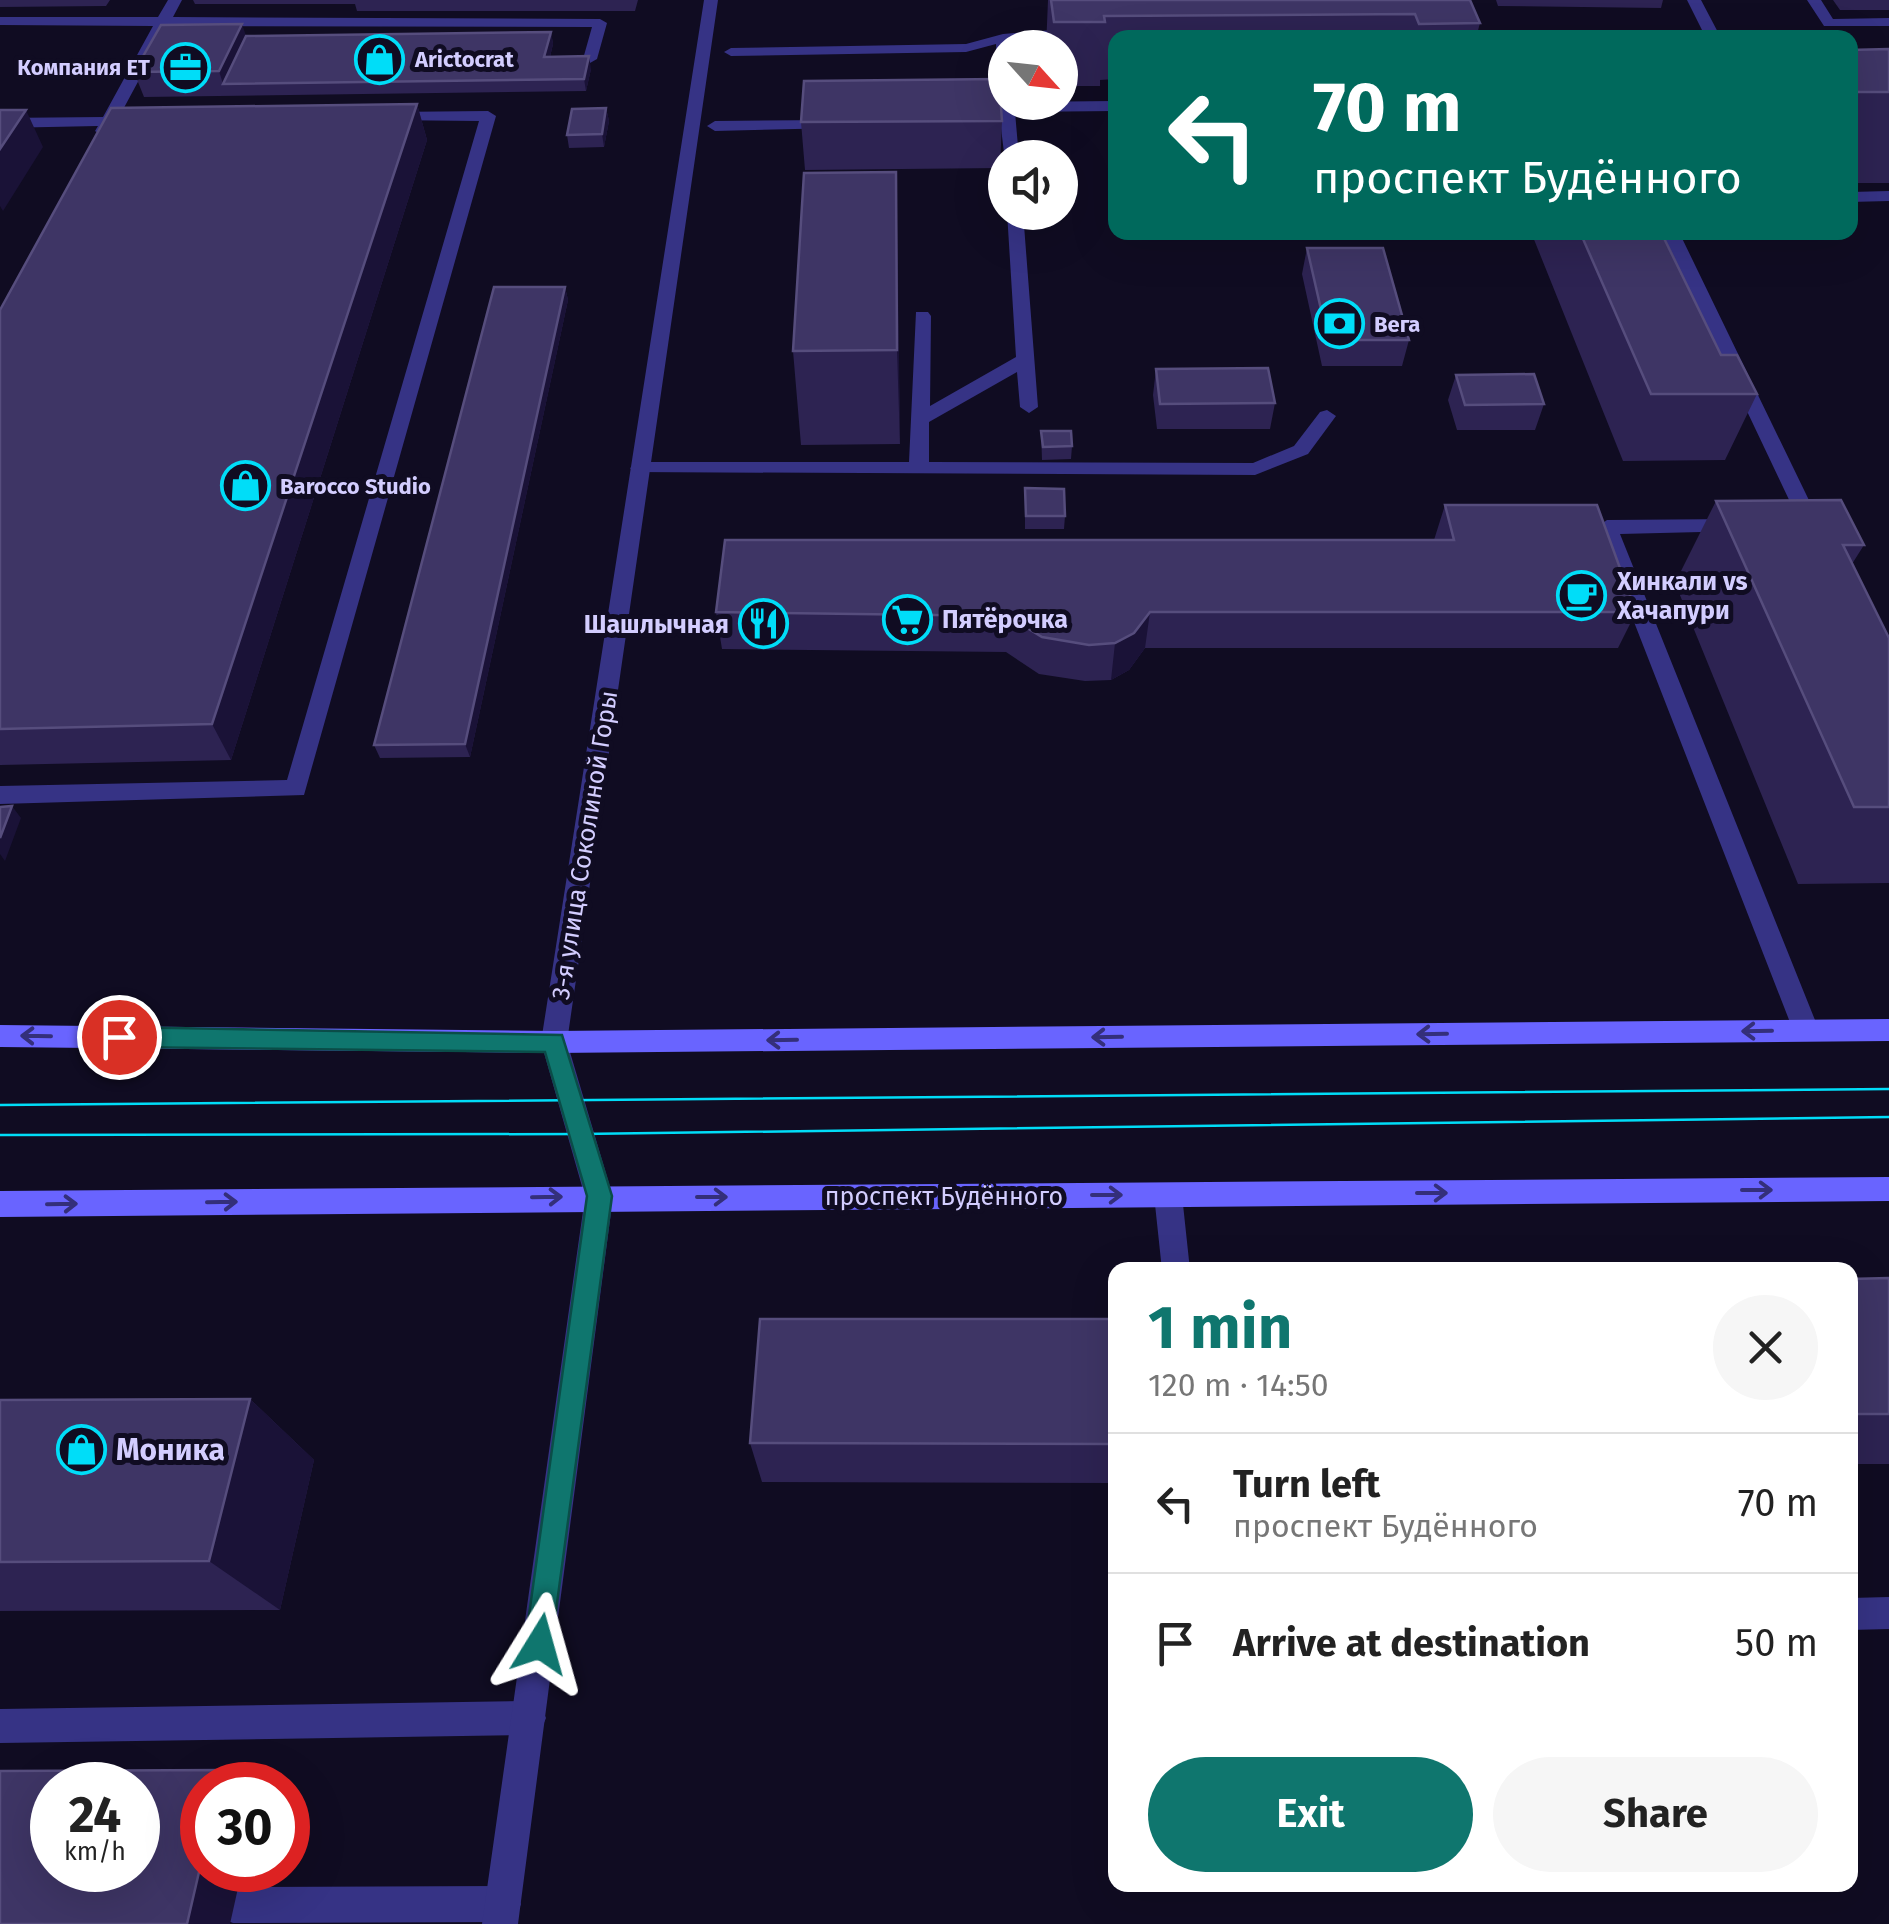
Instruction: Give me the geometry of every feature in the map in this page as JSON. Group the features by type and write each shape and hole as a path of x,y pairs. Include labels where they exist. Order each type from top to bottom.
{"main road":[{"path":"0,1036 554,1042 1889,1030"},
{"name":"проспект Будённого","path":"0,1204 599,1196 1889,1189"}],"street":[{"path":"104,130 175,0"},
{"name":"3-я улица Соколиной Горы","path":"501,1914 599,1196 554,1042 711,0"},
{"path":"1694,0 1710,30"},
{"path":"1814,0 1830,23 1889,22"},
{"path":"0,21 600,22 590,59"},
{"path":"1078,32 1102,30"},
{"path":"730,52 966,48 988,42"},
{"path":"1078,108 1108,106"},
{"path":"950,124 988,115"},
{"path":"0,795 296,789 488,116 368,117"},
{"path":"0,123 104,130 169,120"},
{"path":"715,126 852,125"},
{"path":"1858,197 1889,196"},
{"path":"1016,230 1028,406"},
{"path":"1674,240 1808,531"},
{"path":"919,469 922,316"},
{"path":"920,420 1025,360"},
{"path":"640,468 1255,469 1300,450 1327,416"},
{"path":"1755,526 1607,526 1806,1030"},
{"path":"1168,1195 1175,1262"},
{"path":"1858,1614 1889,1613"},
{"path":"0,1726 529,1718"},
{"path":"233,1905 501,1914"}],"building":[{"path":"1051,0 1470,0 1480,23 1419,24 1415,14 1104,16 1105,22 1054,22"},
{"path":"242,24 219,71 134,72 161,25"},
{"path":"551,32 544,57 589,56 584,79 223,84 246,36"},
{"path":"1889,49 1889,92 1858,92 1858,50"},
{"path":"988,79 988,120 1002,121 801,122 804,81"},
{"path":"417,104 212,724 0,729 0,310 111,108"},
{"path":"606,108 602,134 567,135 572,109"},
{"path":"0,110 26,110 0,149"},
{"path":"896,172 897,350 793,351 804,173"},
{"path":"1584,240 1665,240 1721,355 1737,355 1757,394 1651,394"},
{"path":"1307,248 1383,248 1409,340 1328,340"},
{"path":"494,287 565,287 465,744 374,745"},
{"path":"1268,368 1275,403 1160,404 1156,369"},
{"path":"1534,374 1544,404 1465,405 1456,375"},
{"path":"1041,431 1071,431 1072,446 1043,447"},
{"path":"1025,488 1064,489 1065,516 1026,516"},
{"path":"1841,500 1864,545 1843,545 1889,638 1889,807 1854,807 1716,501"},
{"path":"1445,505 1597,505 1636,612 1150,612 1134,633 1115,643 1089,645 1042,637 1008,616 716,612 725,540 1454,540"},
{"path":"12,806 0,838 0,807"},
{"path":"1889,1278 1889,1414 1858,1414 1858,1279"},
{"path":"760,1319 1108,1319 1108,1444 750,1443"},
{"path":"250,1399 209,1561 0,1562 0,1400"},
{"path":"160,1770 180,1770 180,1892 194,1892 187,1924 0,1924 0,1771 30,1771 30,1892 160,1892"}],"tram line":[{"path":"0,1105 1889,1089"},
{"path":"0,1135 581,1134 1889,1117"}],"place":[{"name":"Arictocrat","path":"380,59"},
{"name":"Компания ЕТ","path":"185,67"},
{"name":"Вега","path":"1339,324"},
{"name":"Barocco Studio","path":"245,486"},
{"name":"Хинкали vs Хачапури","path":"1582,595"},
{"name":"Пятёрочка","path":"907,619"},
{"name":"Шашлычная","path":"764,624"},
{"name":"Моника","path":"81,1450"}],"route":[{"path":"119,1037 554,1042 599,1196 540,1644"}]}
